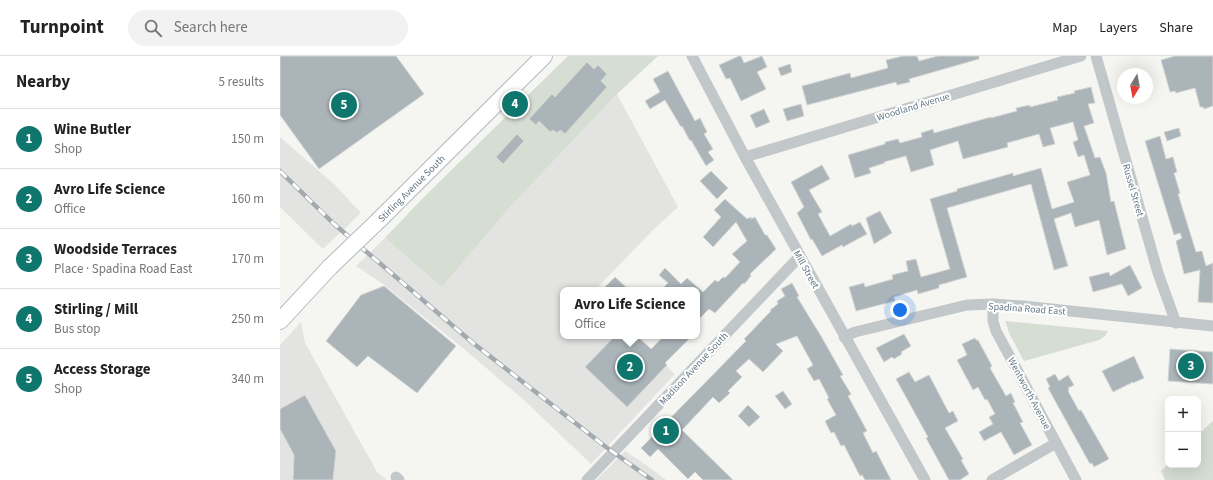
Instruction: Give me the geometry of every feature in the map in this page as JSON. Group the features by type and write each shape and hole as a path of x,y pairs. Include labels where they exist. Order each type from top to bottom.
{"street":[{"name":"Stirling Avenue South","path":"280,321 330,267 544,56"},
{"name":"Mill Street","path":"692,56 745,157 925,480"},
{"name":"Woodland Avenue","path":"745,157 1081,56"},
{"name":"Russel Street","path":"1096,56 1158,273 1176,323"},
{"name":"Madison Avenue South","path":"587,480 800,256"},
{"name":"Spadina Road East","path":"844,337 860,331 967,305 993,304 1213,326"},
{"name":"Wentworth Avenue","path":"993,304 993,321 996,331 1076,480"},
{"path":"992,480 1056,443"}],"shaded area":[{"path":"568,56 658,56 617,94 509,208 442,287 385,238 423,198"},
{"path":"617,94 678,207 653,230 598,287 560,287 560,339 637,339 675,374 591,464 525,401 464,349 383,284 356,266 385,238 442,287 509,208"},
{"path":"280,137 335,185 361,213 323,249 280,207"},
{"path":"1005,321 1108,331 1105,336 1099,340 1024,361 1010,335"},
{"path":"301,322 305,343 377,472 387,480 280,480 280,345"},
{"path":"1213,421 1213,480 1165,480 1161,471 1165,467 1201,468 1201,432"},
{"path":"625,451 642,462 666,480 596,480"}],"building":[{"path":"280,56 396,56 424,94 319,169 280,115"},
{"path":"741,56 744,63 762,56 767,67 757,72 766,89 741,101 730,78 726,79 719,65"},
{"path":"903,56 917,56 919,61 938,56 979,56 979,59 909,79 910,82 897,85 896,82 807,105 802,86 850,73 851,78 888,68 886,60"},
{"path":"1175,56 1213,56 1213,106 1204,109 1203,107 1200,107 1195,88 1176,93 1175,91 1170,92 1161,60"},
{"path":"587,62 594,69 598,65 607,74 601,81 607,87 565,134 560,130 557,133 553,130 550,132 539,121 536,125 529,119 552,94 555,97"},
{"path":"790,64 792,72 781,76 778,68"},
{"path":"668,71 695,121 700,118 707,132 704,134 713,149 708,152 714,160 706,166 665,100 650,109 645,101 660,92 653,79"},
{"path":"1091,87 1095,103 1088,104 1094,123 1084,126 1095,158 1100,157 1106,173 1111,202 1114,201 1126,249 1107,255 1099,220 1075,227 1071,213 1054,219 1068,266 1054,270 1031,184 947,208 967,277 939,285 939,288 918,294 917,290 894,297 895,301 856,311 849,287 864,283 865,287 893,279 892,275 908,271 906,261 916,259 921,277 950,269 930,199 957,191 957,189 1013,173 1013,176 1041,168 1052,209 1074,202 1067,182 1090,175 1084,155 1078,157 1073,142 1078,140 1073,122 1050,128 1055,144 1043,147 1039,134 1007,143 1008,147 963,159 958,141 930,150 934,165 911,172 906,156 869,168 871,173 855,178 848,155 885,144 885,142 898,139 900,143 922,137 921,133 933,129 934,133 1017,111 1016,108 1030,105 1030,107 1058,100 1057,97 1075,93 1074,91"},
{"path":"801,104 804,116 787,121 783,109"},
{"path":"764,109 770,122 756,128 750,115"},
{"path":"1179,128 1181,136 1167,141 1164,132"},
{"path":"517,134 524,141 503,164 496,157"},
{"path":"1160,136 1166,159 1173,157 1177,172 1174,173 1180,193 1178,194 1196,252 1202,251 1206,266 1213,263 1213,303 1198,302 1200,270 1184,274 1176,241 1182,238 1180,233 1174,235 1145,141"},
{"path":"822,165 830,179 809,190 822,212 818,214 830,236 851,224 852,226 860,222 867,234 822,256 812,239 811,240 797,213 804,207 791,182"},
{"path":"711,171 728,188 717,199 700,181"},
{"path":"725,199 747,219 755,217 765,235 767,235 776,249 750,274 751,276 744,284 743,283 715,313 709,309 700,318 700,289 703,292 715,280 718,282 723,277 725,278 740,262 732,254 747,241 736,222 713,247 703,237 721,217 714,210"},
{"path":"880,211 892,233 874,244 866,218"},
{"path":"1130,265 1142,288 1128,296 1122,284 1093,292 1089,277 1109,272 1110,276"},
{"path":"665,268 681,284 687,278 697,287 664,287 668,283 659,275"},
{"path":"615,277 626,287 605,287"},
{"path":"792,283 799,296 797,297 843,375 840,376 851,394 848,396 867,431 863,433 873,453 876,451 891,480 865,480 862,475 860,476 844,445 841,446 834,432 831,433 825,421 836,415 827,399 829,398 819,379 814,381 807,369 813,365 797,336 776,344 783,351 763,372 749,359 736,371 742,377 728,391 730,393 719,403 713,397 682,430 733,480 703,480 695,472 688,479 658,449 650,457 641,448 746,341 744,339 771,311 770,310 778,304 777,301 785,296 781,289"},
{"path":"384,286 456,346 417,393 368,356 357,367 326,341 361,295"},
{"path":"904,334 911,346 901,352 902,354 894,359 892,357 884,362 876,348"},
{"path":"975,338 978,340 992,366 990,368 1006,396 1011,393 1015,402 1013,403 1023,422 1020,423 1032,445 1014,455 1001,432 984,441 979,432 993,424 989,417 995,414 987,399 985,400 978,387 973,390 957,360 967,355 962,344"},
{"path":"612,339 640,339 651,349 661,339 689,339 665,363 667,365 627,407 585,367"},
{"path":"1170,349 1213,352 1213,384 1168,381"},
{"path":"1134,356 1144,378 1113,392 1102,371"},
{"path":"909,372 915,382 929,375 949,413 953,411 958,421 945,428 963,459 961,460 969,474 960,480 949,480 926,438 928,437 896,379"},
{"path":"1055,374 1059,381 1068,375 1074,385 1068,388 1068,391 1079,411 1081,410 1109,459 1094,467 1092,463 1090,464 1048,388 1050,387 1046,379"},
{"path":"783,391 792,404 785,409 775,396"},
{"path":"305,395 336,451 333,480 293,480 294,455 280,429 280,409"},
{"path":"748,405 760,417 749,427 738,416"}],"railway":[{"path":"280,171 334,224 473,343 606,447 652,480"}],"place":[{"name":"Stirling / Mill","path":"515,104"},
{"name":"Access Storage","path":"344,105"},
{"name":"Woodside Terraces","path":"1191,366"},
{"name":"Avro Life Science","path":"630,367"},
{"name":"Wine Butler","path":"666,431"}]}
